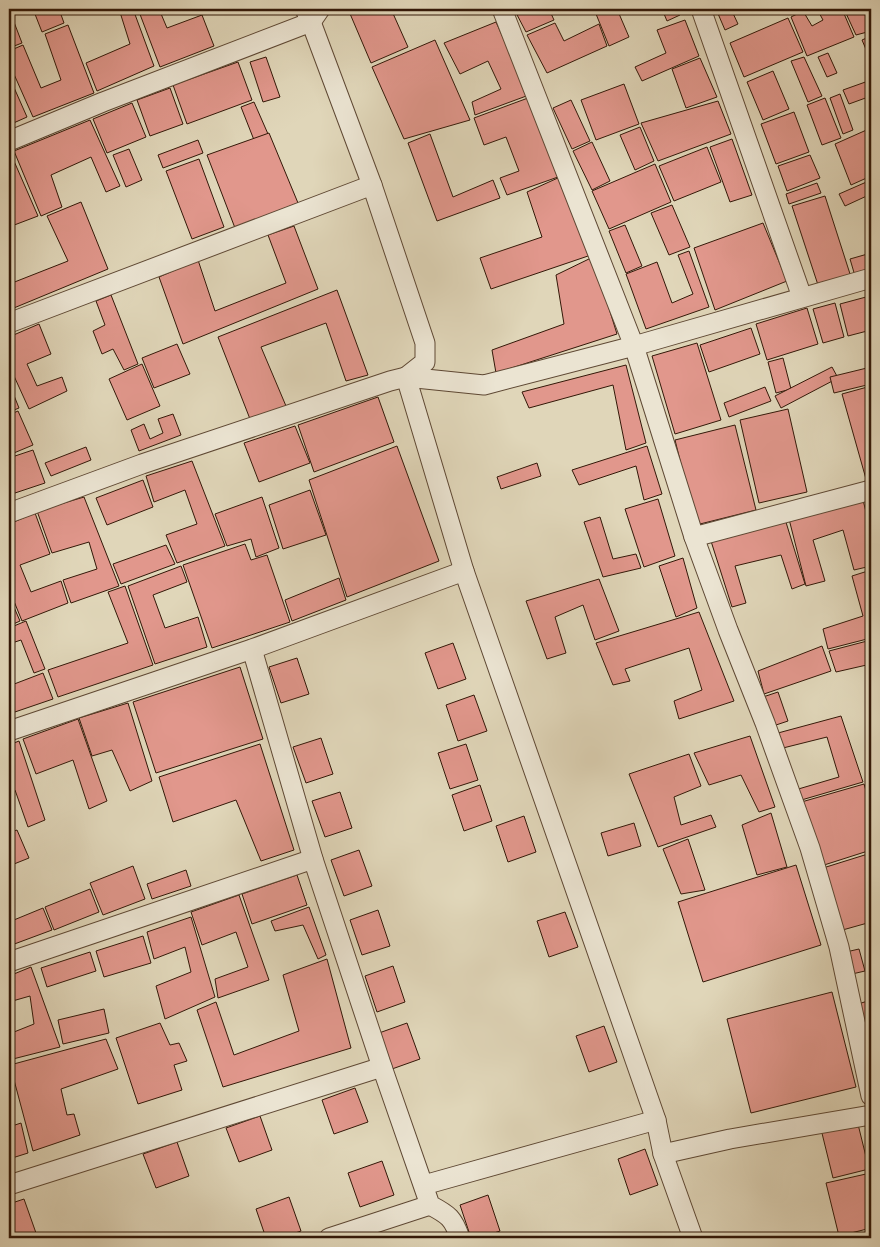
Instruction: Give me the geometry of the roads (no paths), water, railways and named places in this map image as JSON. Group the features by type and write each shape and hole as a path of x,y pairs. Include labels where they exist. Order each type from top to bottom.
{"street":[{"path":"502,9 634,346 694,538 765,723 810,848 839,947 871,1096"},
{"path":"701,9 802,298"},
{"path":"9,140 312,13 425,342 425,362 406,377"},
{"path":"9,323 372,185"},
{"path":"9,513 142,464 380,384 406,377 484,385 634,346 871,278"},
{"path":"406,377 464,571 656,1120 663,1154 693,1238"},
{"path":"694,538 871,490"},
{"path":"9,731 252,649 464,571"},
{"path":"252,649 313,859 430,1205"},
{"path":"9,962 313,859"},
{"path":"9,1185 382,1067"},
{"path":"663,1154 730,1139 871,1115"},
{"path":"424,1185 656,1120"},
{"path":"329,1238 430,1205 446,1213 455,1224 460,1238"}]}
